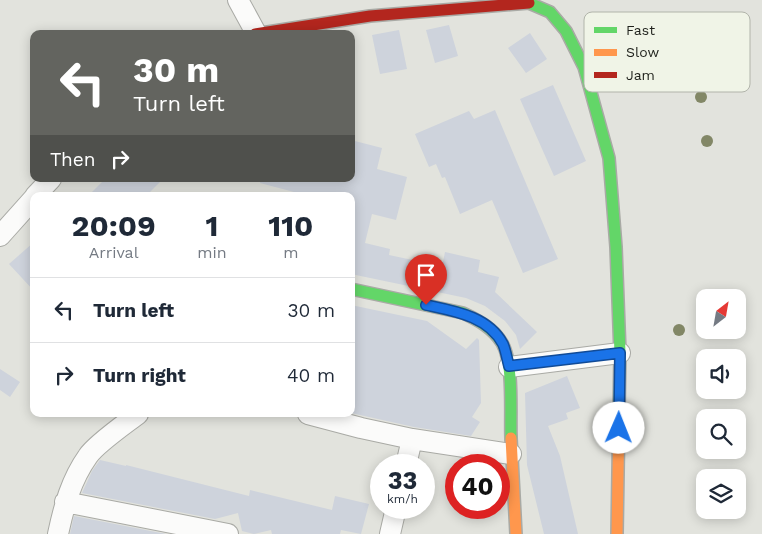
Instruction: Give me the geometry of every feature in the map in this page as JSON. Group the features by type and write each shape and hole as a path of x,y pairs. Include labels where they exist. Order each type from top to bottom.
{"street":[{"path":"238,0 254,30"},
{"path":"276,30 370,16 528,3 550,12 566,31 584,67"},
{"path":"591,92 609,158 616,247 620,353 616,534"},
{"path":"39,192 48,182"},
{"path":"0,236 30,202"},
{"path":"355,290 463,313 479,320 493,331 503,344 509,366 510,454 516,534"},
{"path":"509,366 620,353"},
{"path":"58,534 71,484 89,454 134,417"},
{"path":"319,417 361,428 412,438 510,454"},
{"path":"408,454 412,438"},
{"path":"65,502 228,534"},
{"path":"390,534 393,519"}],"building":[{"path":"449,25 458,56 435,63 426,30"},
{"path":"399,30 407,69 380,74 372,35"},
{"path":"530,33 547,59 526,73 508,48"},
{"path":"553,85 586,161 554,176 520,99"},
{"path":"495,110 558,259 523,273 492,200 460,214 445,177 442,178 436,164 429,167 415,134 469,111 474,119"},
{"path":"355,141 382,148 377,169 407,177 396,220 372,214 365,243 390,249 389,255 422,262 423,258 443,262 445,252 480,260 478,272 499,277 495,292 537,332 520,349 516,335 505,321 485,306 466,298 355,275 355,192 294,192 260,183 355,182"},
{"path":"102,182 160,182 150,192 92,192"},
{"path":"30,246 30,287 9,264"},
{"path":"355,306 427,321 466,349 477,338 479,340 481,403 472,417 480,422 471,436 414,427 355,414"},
{"path":"0,369 20,382 10,397 0,390"},
{"path":"567,376 580,408 566,413 568,419 548,426 560,456 578,534 544,534 527,465 525,393"},
{"path":"100,460 249,496 250,490 332,510 335,496 369,504 361,534 341,530 340,534 272,534 271,530 254,534 242,531 238,513 215,519 82,493 92,471"},
{"path":"74,516 166,534 70,534"}],"traffic: fast":[{"path":"529,3 550,12 566,31 584,67"},
{"path":"591,92 609,158 616,247 620,353 619,412"},
{"path":"355,290 463,313 490,329 502,343 506,352 511,389 511,438"}],"traffic: slow":[{"path":"617,534 619,412"},
{"path":"511,438 516,534"}],"traffic: jam":[{"path":"281,30 370,16 529,3"}],"route":[{"path":"426,305 463,313 479,320 493,331 503,344 509,366 620,353 619,428"}]}
